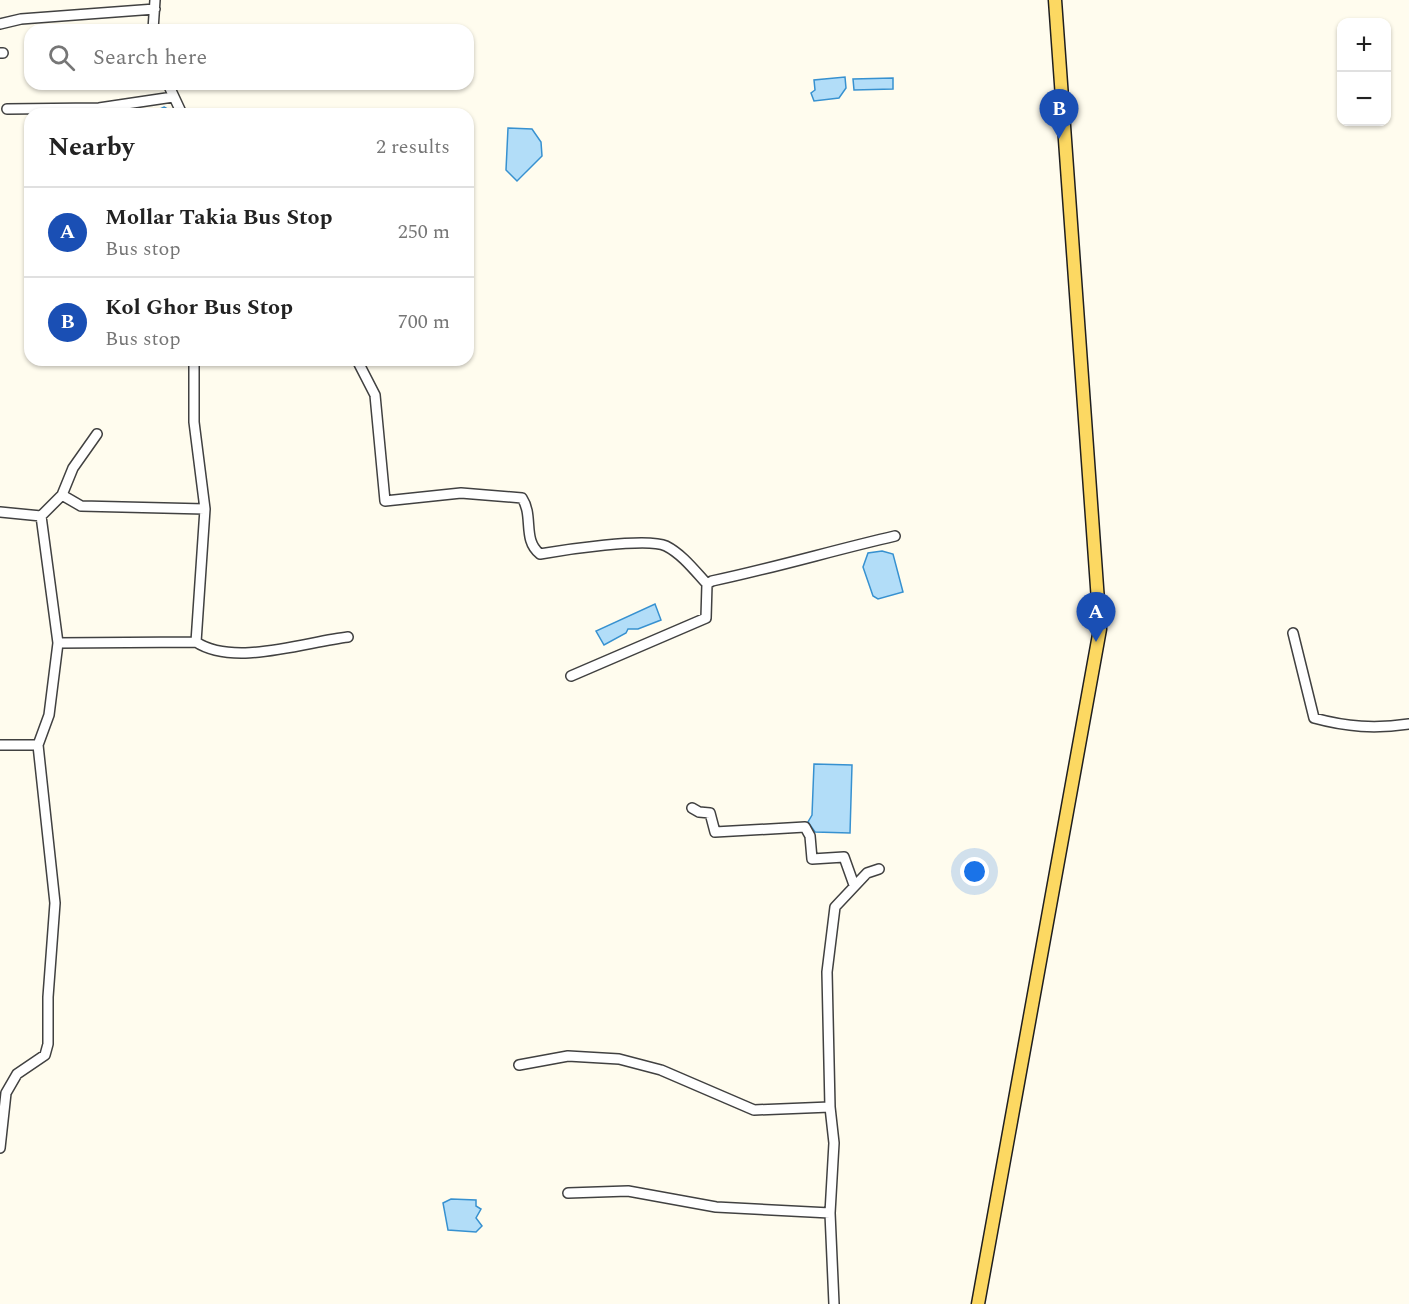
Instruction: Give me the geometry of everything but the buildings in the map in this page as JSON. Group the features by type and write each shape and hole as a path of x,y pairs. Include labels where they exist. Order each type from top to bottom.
{"main road":[{"path":"978,1304 1100,629 1055,0"}],"street":[{"path":"0,24 21,19 155,5 153,24"},
{"path":"170,90 179,108"},
{"path":"99,108 173,97"},
{"path":"7,109 24,109"},
{"path":"194,366 194,422 205,510 196,642"},
{"path":"360,366 375,396 385,501 461,493 522,498 528,507 533,549 540,554 614,544 664,545 679,555 707,584 706,618 571,676"},
{"path":"41,516 62,495 72,468 97,434"},
{"path":"62,495 81,506 205,510"},
{"path":"0,512 41,516"},
{"path":"0,1148 6,1093 17,1074 45,1055 48,1044 48,998 55,903 38,745 49,715 58,642 41,516"},
{"path":"707,584 895,536"},
{"path":"1293,633 1314,718 1345,726 1378,729 1409,724"},
{"path":"58,642 196,642 209,650 245,653 348,637"},
{"path":"0,745 38,745"},
{"path":"692,808 699,812 710,813 715,832 805,827 810,836 812,859 844,857 854,885"},
{"path":"834,1304 830,1213 834,1143 830,1107 827,972 835,907 867,873 879,869"},
{"path":"519,1065 568,1056 619,1059 661,1070 754,1110 830,1107"},
{"path":"568,1193 628,1191 716,1207 830,1213"}],"water":[{"path":"845,77 846,88 839,98 814,101 811,93 815,90 814,80"},
{"path":"893,78 893,89 854,90 853,79"},
{"path":"508,128 532,129 541,142 542,156 517,181 506,170"},
{"path":"882,551 893,554 903,592 878,599 873,596 863,567 868,553"},
{"path":"655,604 661,620 638,629 628,629 626,633 604,645 596,631"},
{"path":"814,764 852,765 850,833 815,832 808,822 812,815"},
{"path":"451,1199 476,1200 476,1206 481,1209 476,1218 482,1226 476,1232 448,1230 443,1203"}],"place":[{"name":"Kol Ghor Bus Stop","path":"1059,139"},
{"name":"Mollar Takia Bus Stop","path":"1096,642"}]}
